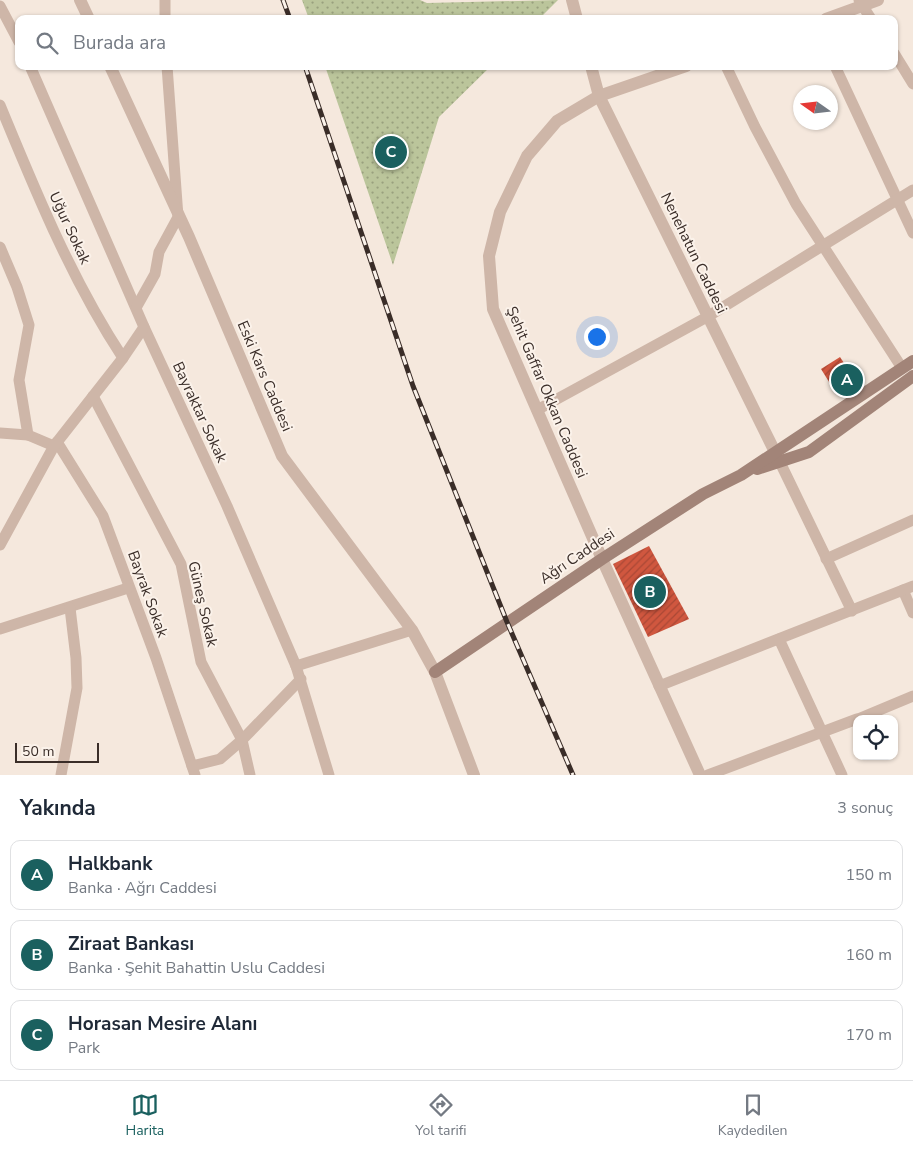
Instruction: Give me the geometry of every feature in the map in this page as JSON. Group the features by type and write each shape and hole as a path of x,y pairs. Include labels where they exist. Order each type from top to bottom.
{"main road":[{"name":"Ağrı Caddesi","path":"778,457 809,452 910,369"},
{"name":"Ağrı Caddesi","path":"435,672 602,559 703,494 778,457 910,369"}],"street":[{"path":"80,0 87,15"},
{"path":"165,0 165,15"},
{"path":"572,0 576,15"},
{"path":"835,15 861,3 878,0"},
{"path":"861,3 868,15"},
{"path":"0,6 15,34"},
{"path":"898,60 913,84"},
{"name":"Bayraktar Sokak","path":"32,70 144,327 227,506 296,666 329,775"},
{"name":"Eski Kars Caddesi","path":"112,70 178,217 189,237 282,456 412,630 435,672 474,775"},
{"path":"136,306 155,274 159,252 178,217 167,70"},
{"name":"Nenehatun Caddesi","path":"591,70 599,96 778,457"},
{"name":"Şehit Gaffar Okkan Caddesi","path":"674,70 599,96 557,122 527,156 500,212 489,256 493,310 602,559 700,775"},
{"path":"728,70 755,127 796,204 822,246 910,369"},
{"path":"837,70 913,232"},
{"name":"Uğur Sokak","path":"0,105 55,236 107,334 123,358"},
{"path":"537,410 707,317 913,190"},
{"path":"0,248 17,287 28,325 19,380 28,435"},
{"path":"0,545 56,444 123,358 144,327"},
{"name":"Güneş Sokak","path":"93,396 181,564 201,662 242,740 250,775"},
{"path":"0,433 28,435 56,444"},
{"name":"Bayrak Sokak","path":"56,444 104,516 128,588 156,658 194,770"},
{"path":"778,457 852,611"},
{"path":"826,559 913,520"},
{"path":"0,629 128,588"},
{"path":"659,686 908,588 913,613"},
{"path":"62,775 77,688 76,658 70,608"},
{"path":"296,666 412,630"},
{"path":"779,639 842,775"},
{"path":"194,770 220,759 242,740 301,679"},
{"path":"868,715 913,696"},
{"path":"708,775 823,734 853,721"}],"green space":[{"path":"302,0 420,0 427,3 558,0 543,15 308,15"},
{"path":"326,70 487,70 439,117 393,265"}],"building":[{"path":"840,357 856,381 836,393 821,369"},
{"path":"649,546 689,619 648,637 613,564"}],"railway":[{"path":"283,0 289,15"},
{"path":"306,70 413,386 507,622 573,775"}],"place":[{"name":"Horasan Mesire Alanı","path":"391,152"},
{"name":"Halkbank","path":"847,380"},
{"name":"Ziraat Bankası","path":"650,592"}]}
